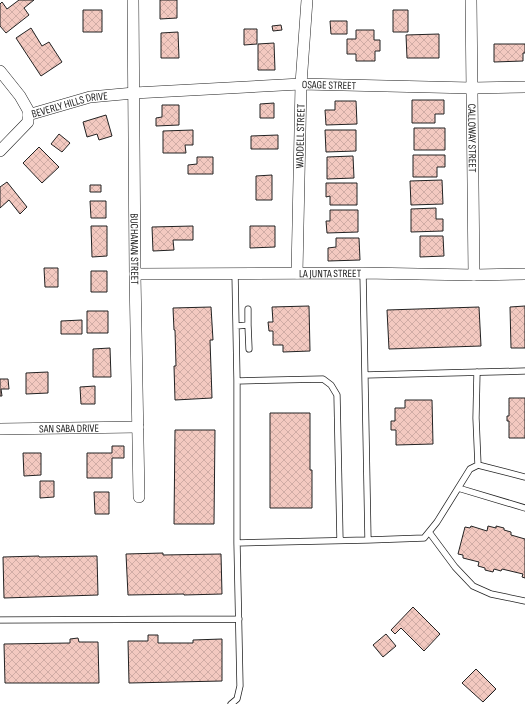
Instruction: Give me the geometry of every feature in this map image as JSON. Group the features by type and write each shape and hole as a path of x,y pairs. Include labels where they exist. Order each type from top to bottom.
{"street":[{"name":"BUCHANAN STREET","path":"133,0 135,274 139,497"},
{"name":"WADDELL STREET","path":"297,273 301,84 307,0"},
{"name":"CALLOWAY STREET","path":"471,0 474,275"},
{"path":"0,71 20,96 28,110 28,115"},
{"name":"OSAGE STREET","path":"134,93 301,84 472,88 525,87"},
{"name":"BEVERLY HILLS DRIVE","path":"0,151 28,122 28,115 90,97 134,93"},
{"name":"LA JUNTA STREET","path":"135,274 525,274"},
{"name":"SAN SABA DRIVE","path":"0,429 138,426"}],"lane":[{"path":"230,704 237,699 240,686 237,543 237,360 234,273"},
{"path":"363,273 368,540"},
{"path":"248,309 249,349"},
{"path":"236,326 248,325"},
{"path":"365,374 525,371"},
{"path":"477,372 476,418 478,465"},
{"path":"237,381 323,379 332,385 337,395 340,540"},
{"path":"237,543 424,538 437,522 470,469 478,465 525,477"},
{"path":"458,488 525,508"},
{"path":"429,532 455,567 473,586 491,594 525,601"},
{"path":"0,620 239,620"}],"building":[{"path":"19,0 34,0 24,8 29,15 6,33 0,26 0,4 2,2 7,9"},
{"path":"160,0 177,0 177,18 160,19"},
{"path":"83,10 102,10 102,32 83,32"},
{"path":"393,10 408,10 408,32 393,32"},
{"path":"330,21 347,21 347,34 331,34"},
{"path":"281,25 282,30 273,31 272,26"},
{"path":"31,28 42,46 49,42 62,62 41,76 16,38"},
{"path":"244,29 257,29 257,44 244,45"},
{"path":"356,30 374,30 374,40 380,40 380,51 375,51 375,61 356,61 356,54 347,54 347,39 356,39"},
{"path":"178,32 179,58 161,58 161,33"},
{"path":"439,34 439,58 407,58 406,35"},
{"path":"274,43 275,70 258,70 258,44"},
{"path":"494,44 525,44 523,61 494,62"},
{"path":"412,100 444,100 444,114 435,114 435,123 412,123"},
{"path":"335,101 356,101 357,124 326,125 325,110 335,110"},
{"path":"274,103 274,118 260,118 260,104"},
{"path":"162,105 179,105 179,125 156,126 156,118 162,117"},
{"path":"106,115 112,136 99,140 97,134 87,137 83,122"},
{"path":"414,128 445,128 445,150 414,150"},
{"path":"193,130 193,145 185,145 186,153 163,153 163,131"},
{"path":"325,130 356,130 356,151 326,152"},
{"path":"59,134 70,143 62,152 51,144"},
{"path":"278,135 278,149 251,149 251,136"},
{"path":"39,147 59,167 42,183 23,163"},
{"path":"413,155 445,155 445,167 437,167 437,177 413,177"},
{"path":"353,156 354,178 327,179 327,157"},
{"path":"197,157 213,157 213,174 188,174 188,165 197,164"},
{"path":"272,175 272,200 256,200 256,176"},
{"path":"442,180 443,204 411,205 410,181"},
{"path":"7,182 27,207 20,214 9,200 0,208 0,187"},
{"path":"326,183 357,183 357,205 330,205 330,196 326,197"},
{"path":"90,185 101,185 101,192 90,192"},
{"path":"90,201 106,201 106,218 91,218"},
{"path":"436,208 436,219 443,219 443,231 411,232 411,209"},
{"path":"330,210 358,210 358,232 327,233 326,221 330,221"},
{"path":"91,226 107,226 107,256 92,257"},
{"path":"193,226 193,240 173,240 174,250 153,251 152,227"},
{"path":"250,226 275,226 275,247 250,248"},
{"path":"420,236 443,236 444,256 420,257"},
{"path":"336,238 359,238 360,260 328,261 328,248 336,247"},
{"path":"44,268 58,268 58,287 45,287"},
{"path":"91,271 107,271 107,292 91,292"},
{"path":"309,306 310,351 283,352 283,345 273,345 273,331 269,331 268,322 273,322 272,307"},
{"path":"525,306 525,348 511,348 510,307"},
{"path":"211,307 213,340 210,340 212,398 175,400 174,366 176,366 173,308"},
{"path":"479,307 481,346 389,349 387,310"},
{"path":"87,311 108,311 108,333 87,333"},
{"path":"82,320 82,334 61,334 61,321"},
{"path":"110,348 111,377 93,377 93,349"},
{"path":"48,372 48,393 26,394 26,373"},
{"path":"0,379 8,379 9,389 1,389 2,396 0,396"},
{"path":"95,386 95,404 81,404 80,387"},
{"path":"509,398 525,398 525,438 509,438 509,421 507,421 507,416 509,416"},
{"path":"405,400 432,400 433,444 396,445 396,430 391,430 391,421 395,421 395,408 405,408"},
{"path":"270,413 310,413 312,508 270,508"},
{"path":"175,430 215,430 214,524 174,524"},
{"path":"112,446 124,446 124,458 112,458 112,478 87,478 87,453 112,453"},
{"path":"23,453 41,453 41,475 24,476"},
{"path":"40,481 54,481 54,497 40,498"},
{"path":"94,492 109,492 109,514 95,514"},
{"path":"471,526 487,531 488,526 496,528 496,526 511,532 511,535 525,539 525,578 522,577 523,574 502,569 501,571 494,569 493,572 485,570 485,568 478,566 479,562 463,558 463,555 458,554 465,527 470,528"},
{"path":"163,553 163,555 221,554 222,594 128,595 126,554"},
{"path":"97,556 98,595 4,598 3,557"},
{"path":"413,607 440,634 424,651 401,628 395,634 391,630"},
{"path":"386,634 396,646 383,657 373,645"},
{"path":"148,635 158,635 158,643 193,643 193,640 222,639 222,681 129,683 128,641 148,641"},
{"path":"78,638 79,642 98,642 99,683 5,683 4,644 70,643 70,639"},
{"path":"476,669 496,689 483,702 462,683"}]}
